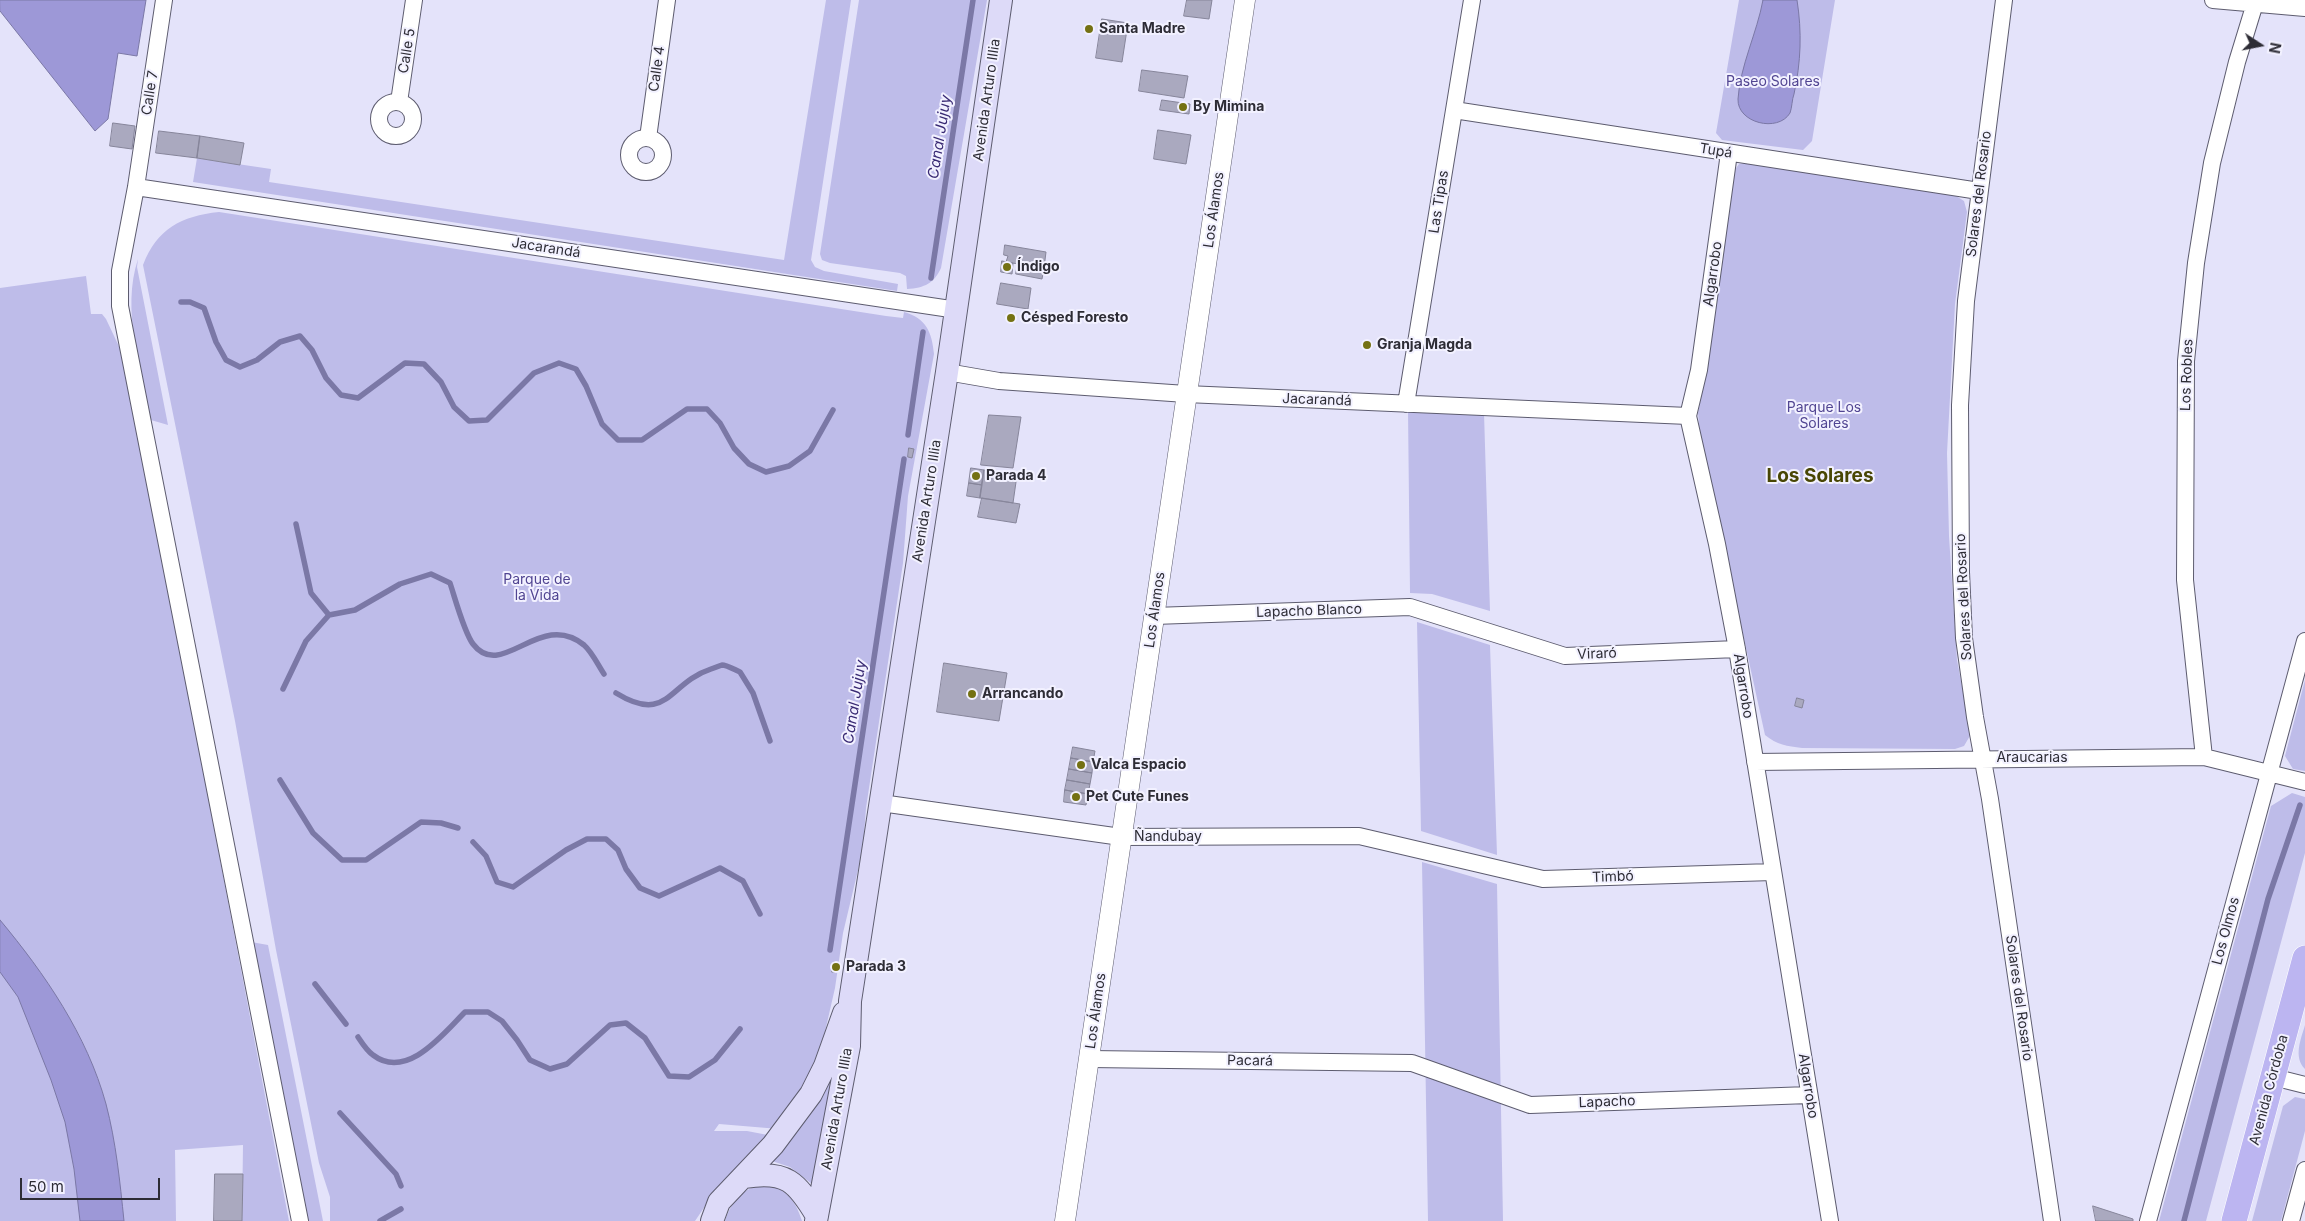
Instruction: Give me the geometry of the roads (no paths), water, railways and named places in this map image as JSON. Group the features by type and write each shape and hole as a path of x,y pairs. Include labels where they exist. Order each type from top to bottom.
{"main road":[{"name":"Avenida Arturo Illia","path":"817,1219 849,1046 850,1001 957,310 1001,0"},
{"name":"Avenida Córdoba","path":"2234,1221 2305,958"},
{"name":"Avenida Arturo Illia","path":"716,1211 781,1136 811,1094 825,1066 836,1032 850,1001"},
{"path":"745,1177 772,1175 787,1178 799,1188 817,1219"}],"street":[{"name":"Calle 7","path":"164,0 136,186 120,271 120,306 300,1221"},
{"name":"Calle 5","path":"399,102 414,0"},
{"name":"Calle 4","path":"648,138 667,0"},
{"name":"Los Álamos","path":"1065,1221 1245,0"},
{"name":"Las Tipas","path":"1406,404 1472,0"},
{"name":"Solares del Rosario","path":"2004,0 1966,301 1960,405 1959,480 1964,638 2052,1221"},
{"path":"2213,0 2256,1 2305,8"},
{"name":"Los Robles","path":"2204,757 2185,580 2186,361 2196,263 2212,162 2237,62 2256,1"},
{"name":"Tupá","path":"1454,110 1979,191"},
{"name":"Algarrobo","path":"1729,153 1700,370 1688,416 1717,544 1737,649 1830,1221"},
{"name":"Jacarandá","path":"136,186 957,310"},
{"name":"Jacarandá","path":"947,372 999,381 1186,394 1688,416"},
{"name":"Lapacho Blanco","path":"1154,616 1410,607 1462,624"},
{"name":"Viraró","path":"1462,624 1565,656 1737,649"},
{"name":"Los Olmos","path":"2148,1221 2305,641"},
{"name":"Araucarias","path":"1755,762 2204,757 2305,782"},
{"name":"Ñandubay","path":"881,803 1121,838 1359,836 1455,859"},
{"name":"Timbó","path":"1455,859 1543,879 1773,872"},
{"name":"Pacará","path":"1089,1059 1412,1063"},
{"name":"Lapacho","path":"1412,1063 1530,1105 1810,1095"},
{"path":"2273,1076 2305,1085"},
{"path":"2291,1221 2305,1170"},
{"path":"703,1221 716,1211"}],"waterway":[{"name":"Canal Jujuy","path":"931,278 973,0"},
{"path":"181,302 190,302 204,308 216,342 226,360 240,367 257,360 280,342 300,336 312,350 326,378 341,395 358,398 405,363 424,364 441,382 454,407 469,421 487,420 534,373 559,363 576,369 586,386 602,424 618,440 642,440 687,409 707,409 720,423 734,448 749,464 766,472 789,466 810,451 833,410"},
{"name":"Canal Jujuy","path":"908,435 923,332"},
{"name":"Canal Jujuy","path":"830,950 904,459"},
{"path":"296,524 311,593 329,615 355,610 400,584 431,574 450,583 470,639 484,653 496,655 509,652 537,639 552,635 568,636 587,648 604,674"},
{"path":"283,689 306,641 329,615"},
{"path":"616,693 633,702 647,705 658,703 697,675 722,665 726,666 740,672 753,693 770,741"},
{"path":"280,780 313,833 342,860 366,860 421,822 441,823 458,828"},
{"path":"2184,1221 2268,899 2300,805"},
{"path":"473,842 486,856 497,882 513,887 566,850 587,839 606,839 618,850 626,869 640,888 659,896 720,868 743,881 760,914"},
{"path":"315,984 346,1024"},
{"path":"358,1037 373,1055 386,1061 399,1062 412,1058 436,1042 465,1012 488,1012 502,1021 530,1060 550,1069 567,1064 610,1025 626,1023 645,1038 669,1076 689,1077 715,1060 740,1029"},
{"path":"340,1113 396,1174 401,1186"},
{"path":"380,1221 401,1209"}],"place":[{"name":"Santa Madre","path":"1089,29"},
{"name":"By Mimina","path":"1183,107"},
{"name":"Índigo","path":"1007,267"},
{"name":"Césped Foresto","path":"1011,318"},
{"name":"Granja Magda","path":"1367,345"},
{"name":"Parada 4","path":"976,476"},
{"name":"Arrancando","path":"972,694"},
{"name":"Valca Espacio","path":"1081,765"},
{"name":"Pet Cute Funes","path":"1076,797"},
{"name":"Parada 3","path":"836,967"}],"district":[{"name":"Los Solares","path":"1820,476"}],"park label":[{"name":"Paseo Solares","path":"1773,82"},
{"name":"Parque Los Solares","path":"1824,416"},
{"name":"Parque de la Vida","path":"537,588"}]}
